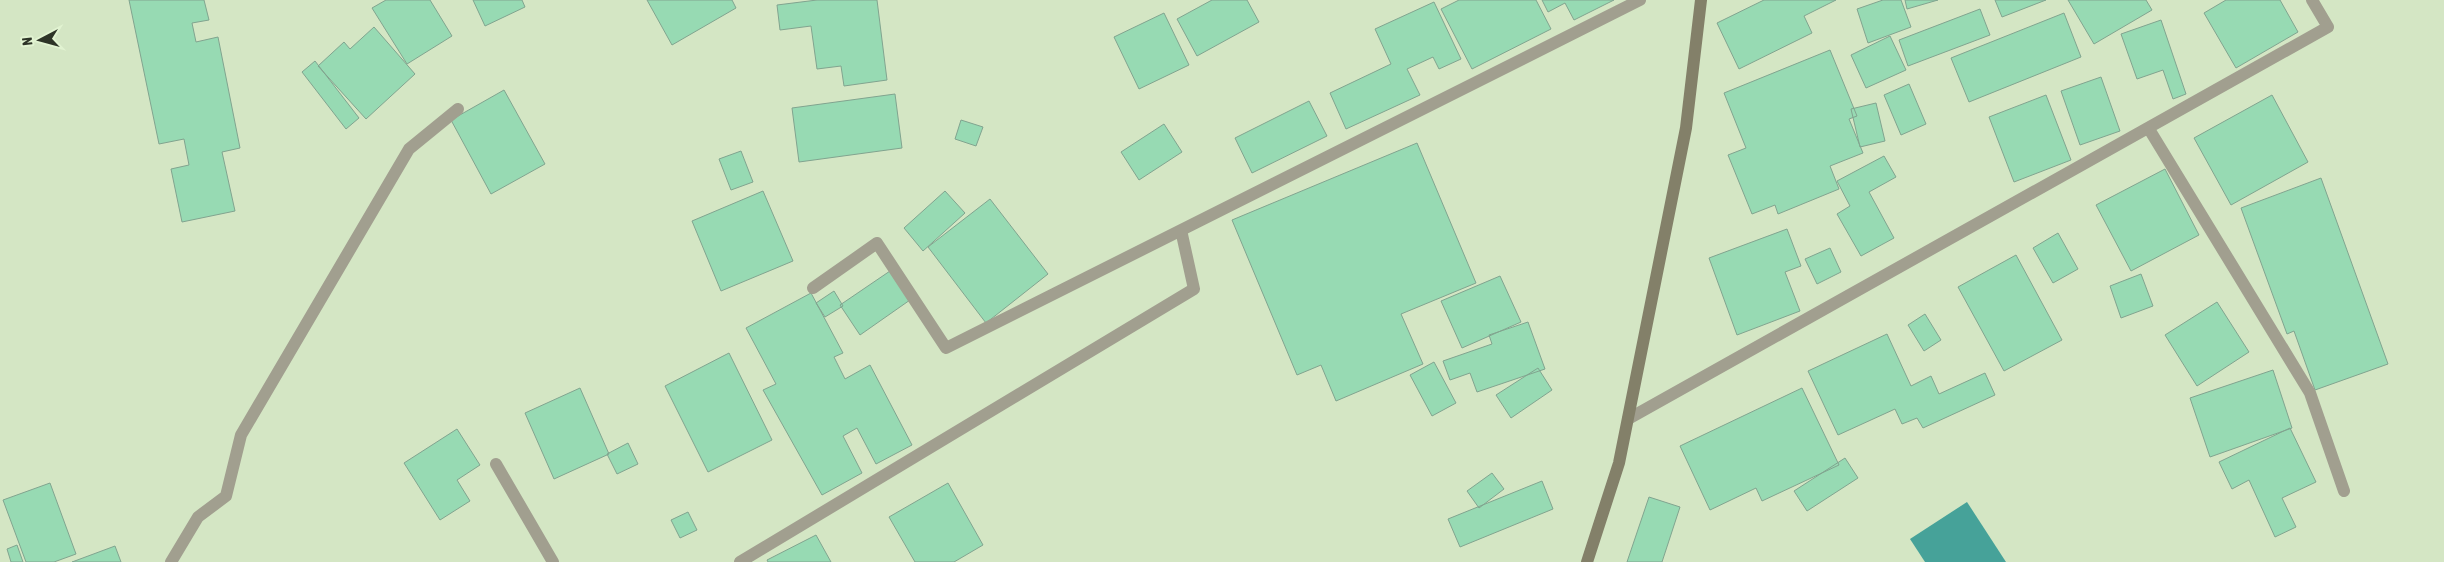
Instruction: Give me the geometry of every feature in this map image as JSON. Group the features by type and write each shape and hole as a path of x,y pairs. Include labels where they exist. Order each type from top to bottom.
{"street":[{"path":"813,288 877,242 946,348 1640,0"},
{"path":"1587,562 1619,463 1628,419 1686,128 1701,0"},
{"path":"1628,419 2149,129 2328,26 2312,0"},
{"path":"171,562 198,517 226,496 241,435 410,149 458,109"},
{"path":"2149,129 2310,393 2344,491"},
{"path":"740,562 1194,289 1181,230"},
{"path":"496,464 553,562"}],"water":[{"path":"1967,502 2006,562 1925,562 1910,539"}],"building":[{"path":"129,0 204,0 209,20 192,23 196,42 218,37 240,148 222,152 235,211 182,222 171,169 189,165 184,139 159,144"},
{"path":"386,0 430,0 452,36 407,64 372,8"},
{"path":"473,0 522,0 525,7 485,26"},
{"path":"647,0 732,0 736,8 672,45"},
{"path":"817,0 877,0 887,80 844,86 841,66 817,69 811,26 780,30 777,5"},
{"path":"1212,0 1247,0 1259,22 1197,56 1177,19"},
{"path":"1459,0 1536,0 1551,29 1472,69 1441,9"},
{"path":"1542,0 1614,0 1574,20 1565,3 1548,12"},
{"path":"1764,0 1836,0 1804,16 1812,33 1739,69 1717,23"},
{"path":"1883,0 1901,0 1911,27 1868,43 1857,9"},
{"path":"1905,0 1938,0 1907,9"},
{"path":"1995,0 2046,0 2002,17"},
{"path":"2068,0 2146,0 2152,10 2094,44"},
{"path":"2226,0 2280,0 2298,32 2236,68 2204,13"},
{"path":"1434,2 1461,59 1439,69 1433,57 1407,69 1420,95 1346,129 1330,93 1391,64 1375,29"},
{"path":"1980,9 1990,35 1908,66 1899,40"},
{"path":"1164,13 1189,65 1139,89 1114,37"},
{"path":"2064,13 2081,57 1969,102 1951,58"},
{"path":"2161,20 2186,94 2173,99 2163,70 2137,79 2121,34"},
{"path":"374,27 415,74 366,119 318,66 344,42 350,49"},
{"path":"1890,36 1906,70 1866,88 1851,55"},
{"path":"1830,50 1857,116 1849,119 1863,153 1830,166 1839,189 1778,214 1775,205 1752,214 1728,155 1746,148 1724,93"},
{"path":"315,61 359,118 346,129 302,72"},
{"path":"2101,77 2120,131 2080,145 2061,91"},
{"path":"1909,84 1926,124 1901,135 1884,95"},
{"path":"504,90 545,164 491,194 451,120"},
{"path":"895,94 902,148 799,162 792,108"},
{"path":"2046,95 2071,160 2014,182 1989,117"},
{"path":"2272,95 2308,162 2231,205 2194,138"},
{"path":"1309,101 1327,136 1252,173 1235,138"},
{"path":"1876,103 1885,141 1860,147 1851,109"},
{"path":"961,120 983,127 976,146 955,139"},
{"path":"1164,124 1182,152 1139,180 1121,152"},
{"path":"1417,143 1476,283 1401,314 1423,364 1336,401 1321,365 1297,375 1232,220"},
{"path":"741,151 753,182 731,190 719,159"},
{"path":"1884,156 1896,177 1869,192 1894,238 1861,256 1837,214 1850,206 1837,181"},
{"path":"2165,169 2199,235 2131,271 2096,205"},
{"path":"2321,178 2388,364 2315,390 2294,331 2287,334 2241,208"},
{"path":"763,191 793,261 721,291 692,221"},
{"path":"945,191 965,213 923,251 904,228"},
{"path":"990,199 1048,274 986,323 928,247"},
{"path":"1787,229 1801,266 1785,272 1800,311 1737,335 1709,258"},
{"path":"2058,233 2078,269 2053,283 2033,248"},
{"path":"1830,248 1841,272 1817,284 1805,259"},
{"path":"2016,255 2062,340 2004,371 1958,287"},
{"path":"890,271 910,300 860,335 840,305"},
{"path":"2141,274 2153,306 2121,318 2110,286"},
{"path":"1500,276 1521,322 1462,348 1441,301"},
{"path":"834,291 843,306 825,317 816,303"},
{"path":"811,293 843,353 834,357 845,379 870,365 912,445 876,464 857,428 843,436 862,473 822,495 763,390 776,384 746,328"},
{"path":"2217,302 2249,352 2197,386 2165,335"},
{"path":"1925,314 1941,340 1924,351 1908,325"},
{"path":"1528,322 1545,369 1477,392 1470,373 1450,380 1443,361 1492,344 1489,335"},
{"path":"1887,334 1911,386 1931,376 1939,394 1985,373 1995,395 1923,428 1917,418 1902,424 1895,409 1838,435 1808,371"},
{"path":"729,353 772,440 708,472 665,386"},
{"path":"1434,362 1456,403 1432,416 1410,375"},
{"path":"1538,368 1552,390 1511,418 1496,395"},
{"path":"2273,370 2292,428 2210,457 2190,398"},
{"path":"580,388 609,454 554,479 525,413"},
{"path":"1802,388 1839,465 1762,501 1756,488 1710,510 1680,446"},
{"path":"2290,428 2316,482 2282,498 2296,527 2275,537 2249,480 2232,489 2219,462"},
{"path":"457,429 480,465 457,480 470,501 440,520 404,463"},
{"path":"628,443 638,464 617,474 607,454"},
{"path":"1845,458 1858,478 1807,511 1794,491"},
{"path":"1492,473 1504,489 1479,508 1467,491"},
{"path":"1542,481 1553,509 1460,547 1448,519"},
{"path":"50,483 76,554 54,562 26,562 3,500"},
{"path":"948,483 983,545 954,562 915,562 889,517"},
{"path":"1649,497 1680,507 1662,562 1627,562"},
{"path":"688,512 697,530 680,538 671,520"},
{"path":"816,535 831,562 768,562 767,560"},
{"path":"17,545 23,562 11,562 7,549"},
{"path":"115,546 121,562 72,562"}]}
